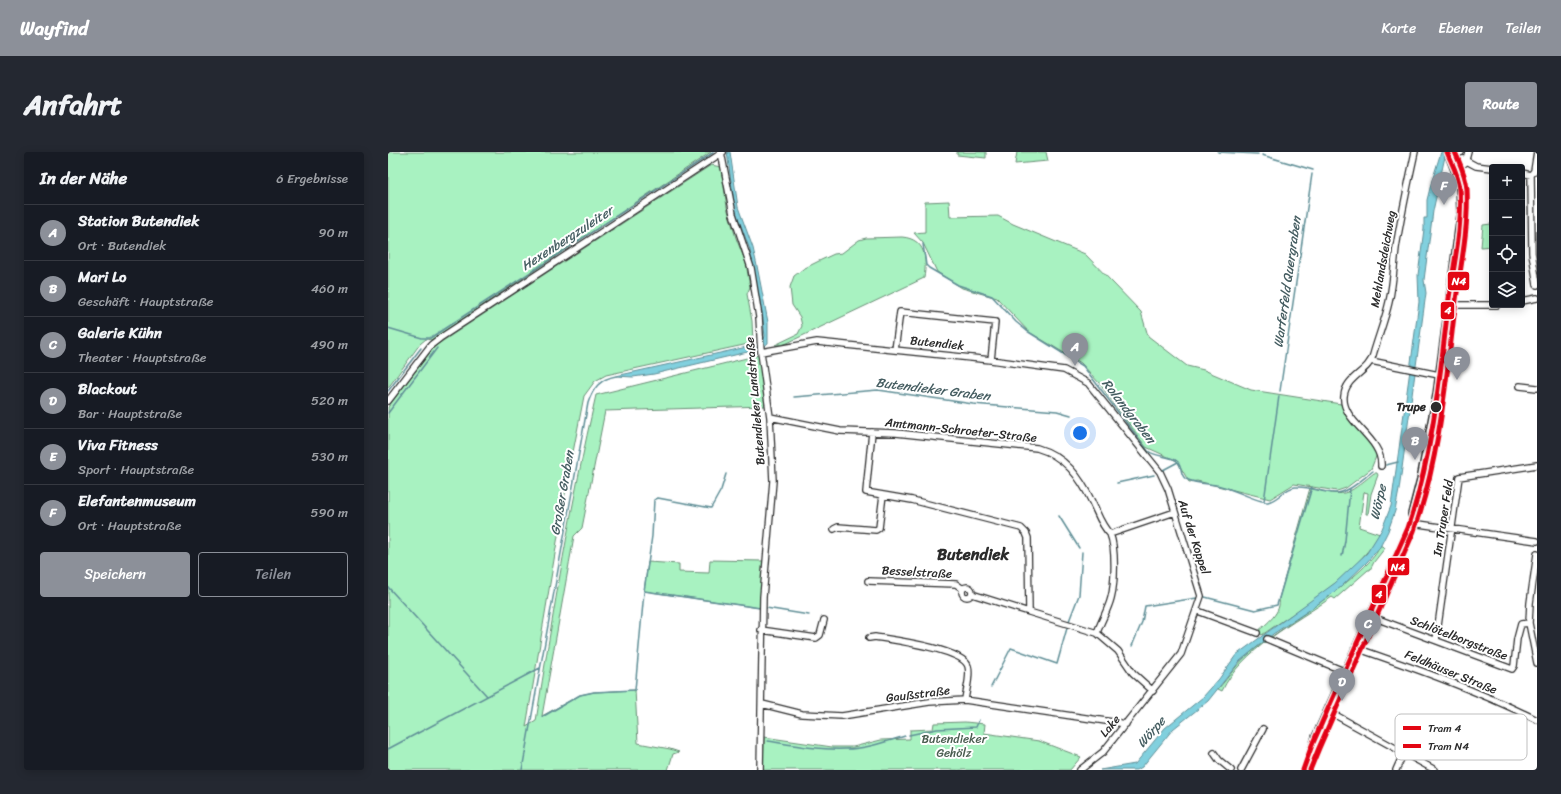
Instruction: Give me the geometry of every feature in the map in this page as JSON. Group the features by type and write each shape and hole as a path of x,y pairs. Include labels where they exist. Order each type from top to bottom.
{"street":[{"path":"388,401 431,345 440,338 722,152"},
{"name":"Butendieker Landstraße","path":"722,152 732,214 751,268 759,317 761,352 770,417 772,481 761,630 762,704 760,770"},
{"name":"Mehlandsdeichweg","path":"1381,466 1382,460 1377,450 1347,411 1344,403 1344,394 1350,381 1371,361 1389,303 1405,194 1414,152"},
{"path":"1305,770 1309,755 1328,711 1412,523 1412,514 1421,479 1450,305 1462,203 1460,183 1448,152"},
{"path":"1537,152 1534,171 1531,175 1532,239 1537,286"},
{"path":"1454,165 1466,157 1476,166 1489,168"},
{"path":"1525,174 1531,175"},
{"path":"1525,300 1537,298"},
{"path":"1450,305 1489,305"},
{"path":"895,350 900,312 995,322 991,360"},
{"name":"Butendiek","path":"761,352 817,342 991,360 1064,370 1088,383 1101,398"},
{"path":"1371,361 1413,368 1439,375"},
{"path":"1520,386 1537,388"},
{"name":"Auf der Koppel","path":"1101,398 1160,472 1165,481 1201,596 1198,611 1181,654 1153,691"},
{"name":"Amtmann-Schroeter-Straße","path":"770,417 840,431 896,433 1038,448 1051,452 1065,461 1075,472 1092,501 1103,527 1110,534"},
{"path":"872,432 866,492 939,506 1021,528 1026,533 1028,538 1029,612"},
{"name":"Im Truper Feld","path":"1436,640 1459,477 1537,465"},
{"path":"834,529 838,527 876,530 879,528 883,495"},
{"path":"1153,691 1133,673 1118,651 1097,633 1111,598 1113,542 1110,534 1175,512"},
{"path":"1412,523 1537,541"},
{"path":"1537,554 1530,603 1529,623 1537,663"},
{"name":"Besselstraße","path":"868,581 956,584 963,589 969,587 972,590 972,594 1097,633"},
{"path":"1198,611 1257,633"},
{"name":"Schlötelborgstraße","path":"1370,616 1512,669 1514,666 1517,639 1521,624 1529,623"},
{"path":"761,630 816,638 820,635 824,620"},
{"path":"869,638 875,637 912,643 950,654 964,660 968,666 969,673 965,700"},
{"path":"1267,639 1346,672"},
{"name":"Feldhäuser Straße","path":"1356,648 1414,669 1525,714"},
{"name":"Lake","path":"1080,770 1103,752 1153,691"},
{"name":"Gaußstraße","path":"762,704 802,714 842,716 929,702 965,700 1126,724"},
{"path":"1328,711 1395,747"},
{"name":"Feldhäuser Straße","path":"1527,715 1537,720"},
{"path":"1242,770 1263,729"},
{"path":"1214,753 1219,760 1232,770"},
{"path":"1396,770 1400,760"},
{"path":"1418,760 1435,770"}],"green space":[{"path":"388,152 711,152 431,340 426,339 420,344 388,388"},
{"path":"957,152 986,152 986,158 957,155"},
{"path":"1017,152 1046,152 1048,161 1015,164"},
{"path":"711,165 721,167 727,207 736,238 746,263 750,287 747,294 752,321 753,343 606,375 595,381 584,396 566,488 526,727 536,721 578,476 596,395 759,355 765,406 605,411 582,528 574,536 542,716 580,695 594,692 635,690 638,743 679,752 673,754 668,770 388,770 388,407 435,346"},
{"path":"949,201 950,217 998,216 1013,224 1085,254 1141,312 1148,336 1187,366 1204,370 1251,390 1341,404 1377,454 1371,469 1346,488 1337,491 1294,484 1270,499 1197,481 1189,482 1177,461 1146,447 1099,383 1081,363 1029,332 997,298 962,288 937,272 923,243 914,233 925,232 925,202"},
{"path":"1489,224 1489,246 1481,247 1483,225"},
{"path":"902,237 916,242 923,251 925,257 924,278 783,345 775,345 798,334 802,326 800,317 792,305 790,287 794,276 803,269 819,261 834,254 842,253 859,240 866,238"},
{"path":"1374,473 1377,473 1378,475 1371,494 1368,514 1366,514 1368,493 1364,492 1359,527 1380,534 1369,550 1356,565 1310,602 1262,635 1257,632 1273,617 1278,608 1279,598 1310,488 1331,493 1345,493 1357,487"},
{"path":"1380,545 1385,548 1374,562 1370,570 1368,570 1335,599 1332,597 1271,638 1242,663 1231,676 1222,691 1218,689 1245,657 1262,643 1322,601 1361,570 1374,556"},
{"path":"710,560 763,561 760,608 644,591 648,562 679,564 679,572 709,573"},
{"name":"Butendieker Gehölz","path":"965,722 985,724 984,733 1039,741 1081,757 1070,770 763,770 764,737 832,747 853,747 881,740 910,739 910,730 933,729 934,723"}],"water":[{"path":"727,152 730,152 738,207 753,248 768,322 768,343 762,348 762,343 765,336 762,312 750,250 735,210"},
{"path":"1441,152 1446,152 1433,211 1424,280 1426,293 1399,490 1395,511 1388,531 1380,547 1341,587 1273,634 1240,661 1208,701 1173,729 1142,767 1137,770 1100,770 1135,764 1165,728 1203,697 1219,679 1236,655 1335,583 1367,553 1382,529 1391,506 1410,370 1419,302 1418,275 1424,218 1427,218 1427,200"},
{"path":"756,345 756,350 654,374 633,377 616,376"}],"waterway":[{"name":"Hexenbergzuleiter","path":"388,328 422,338 430,338 714,152"},
{"name":"Warferfeld Quergraben","path":"1218,152 1258,154"},
{"name":"Warferfeld Quergraben","path":"1262,155 1313,170"},
{"name":"Warferfeld Quergraben","path":"1280,391 1312,174"},
{"name":"Rolandgraben","path":"923,244 926,265 929,268 958,285 992,296 1016,322 1027,331 1083,366 1148,451 1177,461 1180,465 1182,475 1186,479 1197,483 1221,486 1257,500 1268,502 1272,501 1288,489 1295,487 1305,487 1339,493 1350,489 1373,471"},
{"name":"Hexenbergzuleiter","path":"388,391 421,348"},
{"path":"388,413 437,348"},
{"name":"Großer Graben","path":"522,770 588,403 592,393 601,382 610,377 616,376"},
{"name":"Butendieker Graben","path":"794,397 878,390 973,404 1057,411 1071,415"},
{"name":"Warferfeld Quergraben","path":"1264,501 1279,396"},
{"path":"1163,470 1178,462"},
{"name":"Rolandgraben","path":"1386,465 1398,462"},
{"path":"726,474 721,490 711,508 658,498 654,500 652,536 644,591 760,608"},
{"path":"1117,483 1154,475"},
{"path":"1205,597 1255,610 1277,605 1312,487"},
{"path":"1342,556 1345,541 1350,489"},
{"path":"1059,516 1079,548"},
{"path":"1069,621 1079,595 1082,552"},
{"path":"388,587 487,696"},
{"path":"542,717 580,695 594,692 635,690 644,592"},
{"path":"1132,646 1142,622 1145,606 1197,598"},
{"path":"766,608 809,615"},
{"path":"991,687 1011,648 1057,664 1067,628"},
{"path":"388,749 540,668"},
{"path":"909,735 937,729 976,727 979,720"},
{"path":"768,741 816,748 852,749 882,743 905,736"}],"tram line":[{"name":"4","path":"1303,770 1312,745 1408,528 1424,472 1439,385 1449,298 1458,244 1461,202 1460,189 1455,170 1447,152"},
{"name":"N4","path":"1310,770 1414,531 1430,477 1445,392 1467,219 1467,189 1455,152"}],"place":[{"name":"Elefantenmuseum","path":"1444,205"},
{"name":"Station Butendiek","path":"1075,366"},
{"name":"Viva Fitness","path":"1457,380"},
{"name":"Trupe","path":"1436,407"},
{"name":"Mari Lo","path":"1415,460"},
{"name":"Galerie Kühn","path":"1368,643"},
{"name":"Blackout","path":"1342,701"}],"district":[{"name":"Butendiek","path":"973,554"}],"water label":[{"name":"Wörpe","path":"1378,502"},
{"name":"Wörpe","path":"1151,732"}]}
